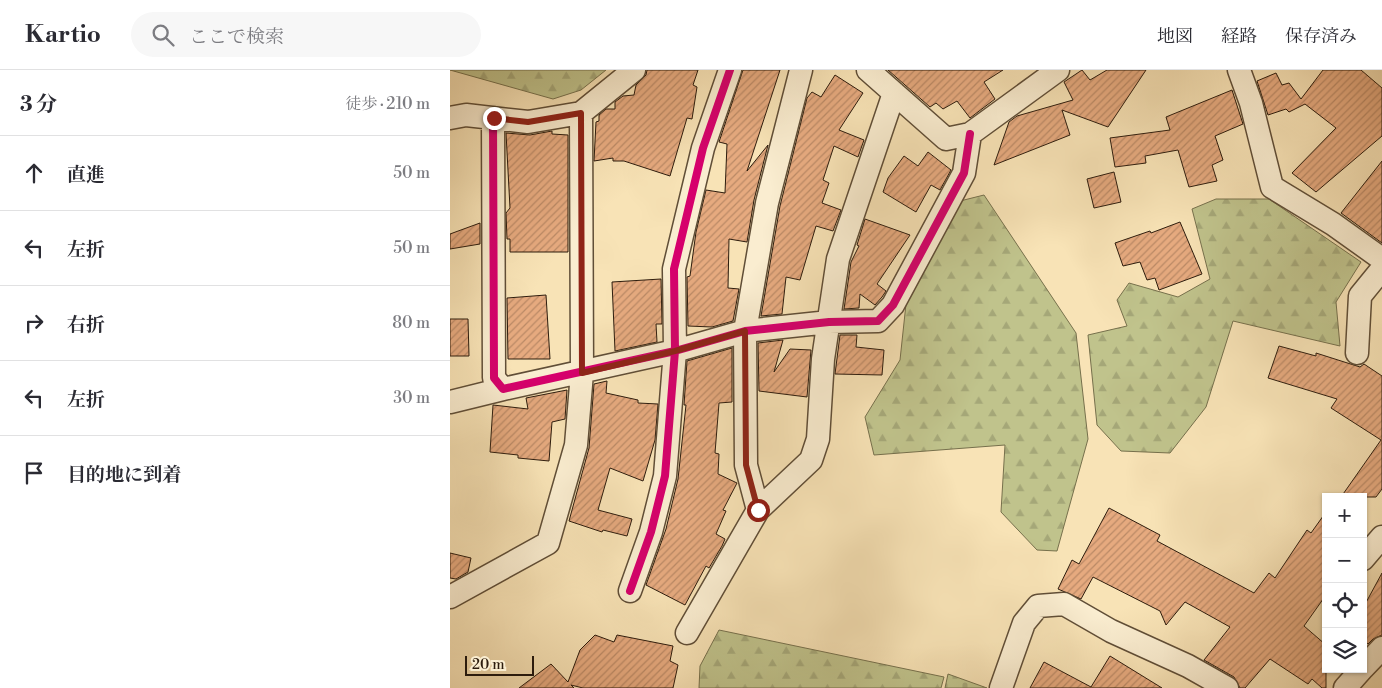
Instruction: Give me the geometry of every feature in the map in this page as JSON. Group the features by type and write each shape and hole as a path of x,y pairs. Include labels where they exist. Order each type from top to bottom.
{"street":[{"path":"450,118 466,115 528,122 581,113 634,70"},
{"path":"630,591 651,532 665,476 675,351 674,269 703,148 730,70"},
{"path":"758,510 746,465 745,331 767,203 801,70"},
{"path":"868,70 946,139 970,134 1058,70"},
{"path":"1239,70 1250,103 1272,187 1333,224 1382,259"},
{"path":"687,633 758,510 811,460 818,439 823,359 838,259 894,93"},
{"path":"450,597 548,543 576,446 582,373 581,113"},
{"path":"494,118 494,378 503,388"},
{"path":"450,402 503,388 582,373 675,351 745,331 828,322 878,321 893,305 964,174 970,134"},
{"path":"1357,353 1360,296 1382,269"},
{"path":"1367,554 1382,537"},
{"path":"1000,688 1024,623 1038,606 1064,604 1111,631 1188,666 1228,688"},
{"path":"1367,665 1382,648"},
{"path":"1345,688 1359,673"}],"green space":[{"path":"450,70 606,70 581,90 553,99"},
{"path":"984,195 1076,333 1088,439 1057,551 1037,550 1001,512 1005,445 874,455 865,417 900,360 906,304 960,201"},
{"path":"1216,199 1269,199 1361,262 1336,302 1340,346 1233,321 1206,407 1170,453 1121,451 1097,425 1088,335 1127,326 1117,300 1129,283 1178,297 1210,279 1192,209"},
{"path":"719,630 944,677 941,688 699,688 700,666"},
{"path":"948,674 987,688 945,688"}],"building":[{"path":"647,70 698,70 693,85 697,87 692,119 687,118 670,176 624,161 613,161 613,158 594,161 596,122 599,121 599,115 606,109 615,109 615,102 623,96 634,95 636,85 646,75"},
{"path":"743,70 780,70 747,171 768,145 754,200 747,242 729,239 728,288 739,289 733,321 712,327 688,326 687,277 690,276 696,232 706,190 725,193 727,144 719,142"},
{"path":"888,70 1003,70 984,82 995,99 970,118 957,101 943,109 936,103 930,107"},
{"path":"1082,70 1090,80 1107,70 1146,70 1108,127 1062,110 1070,135 994,165 1009,122 1017,116 1073,100 1064,82"},
{"path":"1323,70 1361,70 1382,88 1382,136 1316,192 1292,173 1336,128 1305,104 1289,112 1286,109 1268,115 1257,81 1276,73 1282,85 1289,83 1301,99"},
{"path":"835,75 863,93 839,130 864,140 858,157 834,146 823,180 829,183 822,203 841,210 833,231 816,226 800,280 786,277 782,314 761,316 780,206 807,98 812,92 821,97"},
{"path":"1232,90 1243,124 1215,136 1223,160 1212,165 1217,181 1189,187 1178,150 1145,156 1146,163 1115,167 1110,138 1170,130 1166,117"},
{"path":"552,131 552,134 568,135 568,252 510,252 510,239 507,239 506,213 510,208 506,133 530,135"},
{"path":"928,152 951,170 940,190 931,185 916,212 883,192 888,178 904,156 918,166"},
{"path":"1382,161 1382,243 1341,213"},
{"path":"1114,172 1121,202 1094,208 1087,179"},
{"path":"865,219 910,235 877,284 886,291 875,305 860,294 859,308 844,309 851,262 859,246 857,245"},
{"path":"1180,222 1202,274 1159,290 1155,278 1147,280 1140,262 1123,266 1115,243 1150,231 1151,233"},
{"path":"480,223 480,244 450,249 450,234"},
{"path":"661,279 662,324 656,324 657,342 615,351 612,282"},
{"path":"546,295 550,359 508,359 507,298"},
{"path":"450,319 468,319 469,356 450,356"},
{"path":"840,335 857,335 856,347 884,350 882,375 835,374"},
{"path":"783,340 774,372 790,349 811,350 807,397 759,391 758,343"},
{"path":"1279,346 1316,356 1316,353 1360,367 1364,364 1382,376 1382,489 1376,497 1367,497 1367,493 1344,493 1381,440 1331,408 1337,399 1268,378"},
{"path":"732,348 732,402 719,403 715,453 719,454 718,474 737,483 723,510 726,511 716,534 725,539 709,568 706,566 685,605 646,585 666,529 678,479 686,405 684,405 687,361"},
{"path":"607,381 606,393 638,400 638,403 658,404 655,440 643,481 610,468 598,510 632,519 627,536 603,530 602,532 569,521 589,448 594,384"},
{"path":"567,390 565,419 552,422 549,461 518,458 518,455 490,452 493,405 528,409 526,398"},
{"path":"1109,508 1160,535 1157,541 1254,593 1269,573 1275,578 1307,530 1311,533 1322,518 1322,601 1304,626 1322,642 1322,673 1326,673 1326,688 1322,688 1312,679 1308,684 1270,659 1245,688 1240,688 1234,677 1204,660 1230,627 1185,602 1166,625 1160,611 1093,577 1081,599 1058,589 1072,560 1079,564"},
{"path":"450,553 471,558 468,572 456,579 450,578"},
{"path":"1382,573 1382,635 1373,639 1368,644 1367,643 1367,601"},
{"path":"595,635 614,642 617,635 673,646 670,661 678,665 673,688 583,688 571,685 574,688 519,688 551,664 568,682 580,650"},
{"path":"1110,656 1162,688 1030,688 1044,662 1091,687"}],"cycle path":[{"path":"630,591 651,532 665,476 675,351 674,269 703,148 730,70"},
{"path":"493,118 494,378 503,389 675,351 745,331 829,322 878,321 893,305 964,173 970,134"}],"route":[{"path":"494,118 528,122 581,113 582,373 675,351 745,331 746,465 758,510"}]}
